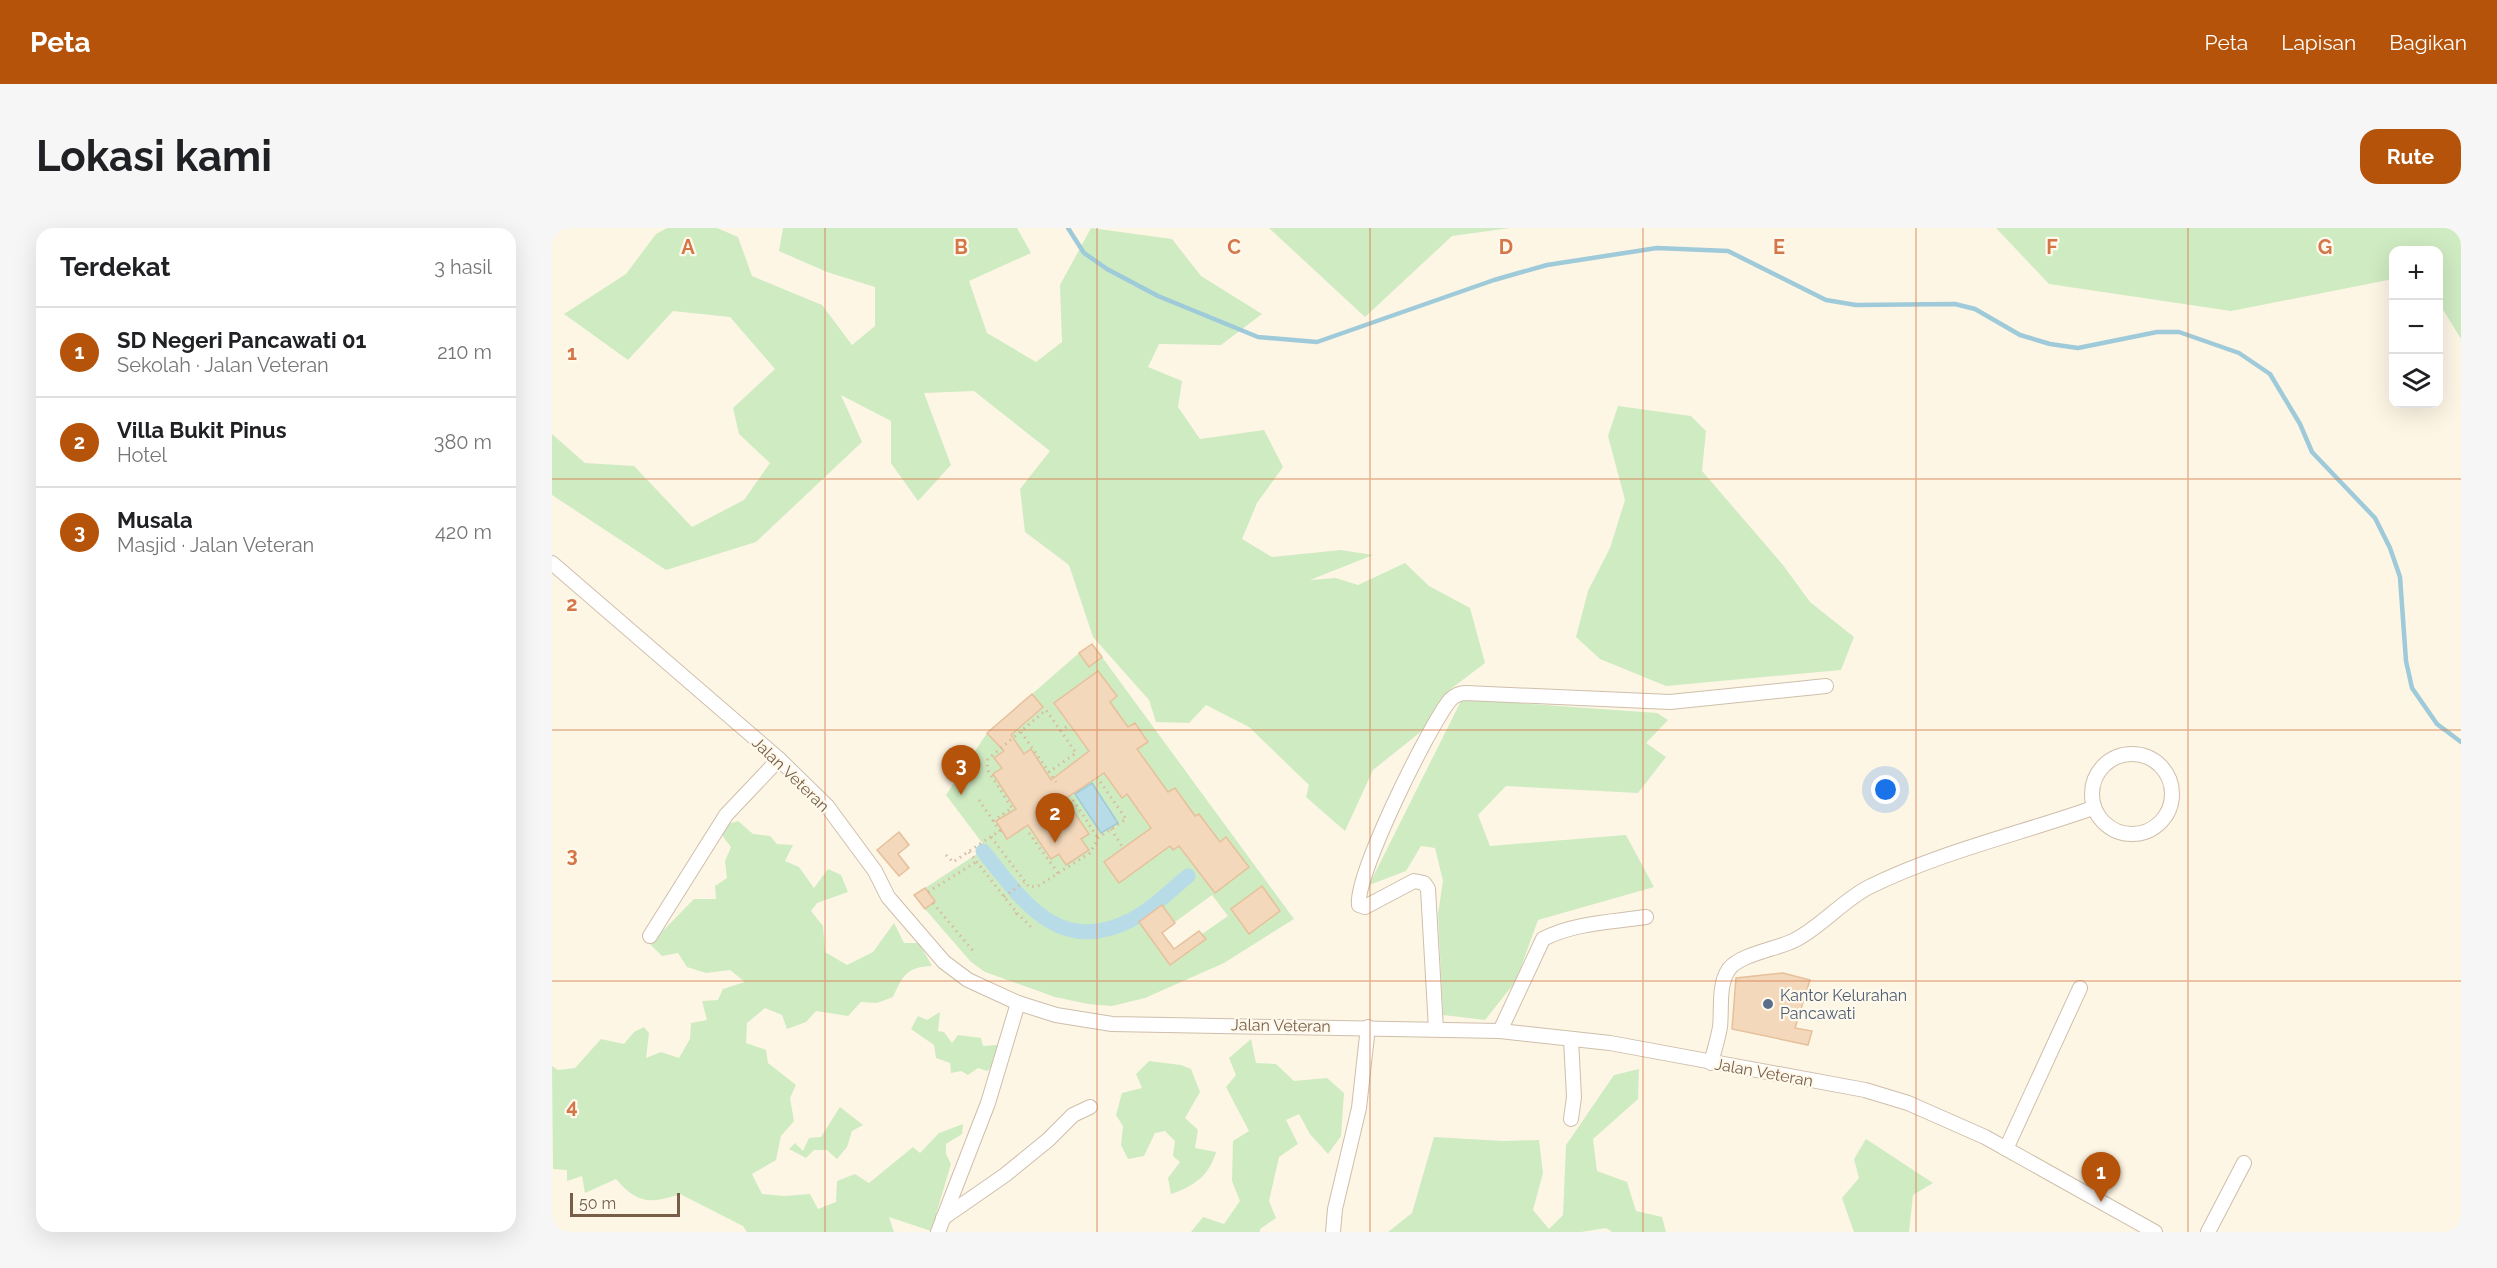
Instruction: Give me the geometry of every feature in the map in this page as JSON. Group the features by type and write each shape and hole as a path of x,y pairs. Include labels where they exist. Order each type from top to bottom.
{"street":[{"name":"Jalan Veteran","path":"552,563 779,759 827,806 875,871 888,897 944,962 968,980 1018,1003 1056,1015 1112,1024 1500,1031 1610,1043 1865,1090 1908,1103 2006,1149 2153,1231"},
{"path":"1436,1029 1428,889 1424,883 1414,881 1365,907 1359,905 1358,897 1366,867 1419,752 1450,700 1458,693 1466,693 1670,702 1826,686"},
{"path":"2133,754 2158,764 2171,786 2168,812 2160,823 2143,832 2123,834 2110,829 2100,820 2093,808 2093,782 2108,761 2120,756 2133,754"},
{"path":"650,936 726,815 779,759"},
{"path":"1711,1063 1719,1031 1723,983 1728,970 1736,962 1792,942 1812,931 1866,889 1900,872 1942,856 2023,833 2093,808"},
{"path":"1500,1031 1543,939 1556,932 1574,928 1646,917"},
{"path":"2006,1149 2080,988"},
{"path":"938,1232 988,1103 1018,1003"},
{"path":"1333,1232 1335,1209 1359,1108 1368,1027"},
{"path":"1571,1039 1574,1097 1571,1119"},
{"path":"943,1218 1005,1175 1048,1140 1073,1115 1090,1107"},
{"path":"2208,1232 2244,1163"}],"path":[{"path":"993,821 1012,808 987,769 988,759 1046,710 1076,753 1049,772"},
{"path":"1060,731 1070,725"},
{"path":"1021,732 1056,782"},
{"path":"991,837 1025,882 1033,888 1090,852 1098,838 1126,819 1097,777"},
{"path":"946,855 952,863 1000,830 979,800"},
{"path":"1073,800 1098,838"},
{"path":"1111,829 1123,848"},
{"path":"1029,833 1058,873"},
{"path":"969,852 1015,914 1032,928"},
{"path":"928,892 976,862"},
{"path":"1004,897 1025,882"},
{"path":"933,903 974,952"}],"green space":[{"path":"667,228 717,228 738,237 752,276 822,305 852,345 875,326 875,287 827,272 779,251 783,228 1017,228 1031,253 969,281 987,333 1036,362 1062,342 1060,285 1091,228 1172,239 1201,276 1262,314 1221,345 1159,344 1148,367 1182,381 1178,407 1200,439 1264,430 1283,467 1257,503 1242,539 1272,557 1341,550 1373,555 1310,580 1336,578 1358,585 1405,563 1429,586 1470,608 1485,663 1452,688 1423,730 1373,770 1345,831 1306,797 1309,785 1249,727 1206,705 1189,723 1156,722 1149,700 1093,637 1069,565 1025,532 1020,489 1050,451 974,391 924,393 951,465 918,501 891,463 891,421 841,395 862,442 756,542 666,570 552,495 552,434 585,463 634,466 692,527 744,500 770,463 739,434 733,408 775,369 730,317 673,311 628,360 564,314 626,274 656,234"},
{"path":"1269,228 1510,228 1452,236 1365,317"},
{"path":"1996,228 2461,228 2461,339 2443,310 2443,246 2389,246 2389,280 2231,311 2049,284"},
{"path":"1618,406 1691,416 1706,431 1702,471 1783,565 1810,602 1854,637 1841,670 1666,686 1600,659 1576,637 1588,591 1610,548 1625,500 1608,436"},
{"path":"1079,653 1089,667 1102,657 1294,919 1224,963 1145,998 1112,1006 1055,997 985,972 971,962 925,909 935,901 925,888 986,848 946,795 987,733 999,745 1043,707 1032,694","holes":["1098,671 1117,696 1110,702 1121,718 1107,729 1113,738 1135,723 1148,741 1065,799 1088,834 1081,839 1088,850 1059,854 1050,859 1028,825 1008,839 996,821 1016,809 993,774 1002,768 995,757 1016,743 1024,754 1031,750 1053,783 1098,745 1084,745 1054,704","1175,788 1187,805 1148,825 1141,815 1148,810 1147,807","1199,814 1213,833 1184,853 1179,846 1173,850 1164,838","1141,836 1119,882 1104,862","1226,838 1249,867 1215,893 1192,863","1262,886 1280,911 1248,933 1231,909","1212,895 1228,916 1202,934 1206,940 1170,965 1139,922 1162,905 1175,922"]},
{"path":"1462,699 1657,713 1668,720 1646,743 1666,757 1638,793 1506,786 1478,815 1490,846 1626,835 1654,887 1538,920 1516,981 1485,1020 1443,1015 1438,914 1443,881 1435,848 1421,846 1406,871 1369,885"},
{"path":"738,821 753,834 770,836 777,844 793,845 785,861 799,867 814,888 828,869 841,875 848,892 817,903 811,911 823,926 825,952 847,965 873,952 894,923 904,943 919,943 932,966 911,970 903,978 893,997 877,1003 861,1002 848,1016 816,1011 806,1022 787,1029 782,1015 765,1008 747,1023 746,1043 766,1050 768,1063 796,1085 790,1098 794,1121 781,1136 776,1160 752,1174 762,1194 785,1196 810,1194 818,1209 836,1202 837,1181 855,1174 869,1183 913,1147 920,1153 939,1133 963,1124 962,1134 946,1144 946,1154 951,1164 931,1231 889,1217 894,1232 747,1232 743,1226 680,1194 645,1200 631,1193 616,1179 585,1193 582,1176 567,1181 567,1170 553,1169 552,1066 558,1070 575,1068 601,1039 624,1044 634,1032 644,1027 649,1033 646,1058 661,1052 679,1058 690,1039 691,1023 707,1020 702,1001 718,1000 723,989 745,982 730,970 706,973 687,967 678,953 662,956 650,944 694,899 716,899 715,886 727,878 725,861 731,847 721,834 728,824"},
{"path":"940,1012 938,1031 944,1032 952,1043 958,1035 981,1038 983,1046 997,1045 997,1063 987,1071 978,1068 968,1075 961,1071 951,1073 950,1063 936,1058 934,1045 911,1029 918,1016 927,1020"},
{"path":"1251,1039 1256,1063 1276,1064 1294,1081 1327,1078 1344,1093 1341,1136 1328,1154 1310,1134 1299,1114 1286,1120 1298,1144 1279,1157 1269,1201 1276,1218 1260,1229 1260,1232 1191,1232 1203,1217 1224,1224 1240,1201 1232,1181 1233,1141 1249,1131 1226,1087 1236,1075 1229,1058"},
{"path":"1149,1061 1181,1065 1191,1069 1200,1092 1185,1118 1198,1130 1195,1148 1216,1152 1209,1168 1200,1179 1171,1194 1168,1178 1180,1162 1173,1156 1175,1141 1165,1131 1155,1133 1144,1156 1128,1159 1121,1145 1123,1126 1116,1115 1122,1093 1142,1088 1136,1074"},
{"path":"1639,1069 1638,1099 1593,1139 1597,1171 1627,1182 1636,1211 1662,1217 1666,1232 1612,1232 1606,1228 1581,1232 1388,1232 1412,1213 1434,1137 1503,1141 1539,1140 1543,1173 1533,1210 1549,1229 1563,1215 1566,1145 1614,1075"},
{"path":"840,1107 863,1125 852,1131 847,1147 837,1159 827,1150 814,1150 806,1158 789,1149 795,1143 803,1151 809,1138 821,1137"},
{"path":"1866,1139 1933,1183 1913,1195 1909,1232 1854,1232 1842,1198 1859,1178 1854,1159"}],"water":[{"path":"1092,783 1118,823 1101,833 1075,794"}],"building":[{"path":"1092,644 1102,657 1089,667 1079,653"},
{"path":"1098,671 1117,696 1110,702 1128,727 1135,723 1148,742 1137,749 1168,792 1175,788 1195,816 1199,814 1220,842 1226,837 1249,867 1215,893 1179,846 1173,850 1170,846 1119,883 1104,862 1151,828 1127,794 1122,798 1104,773 1065,799 1089,834 1081,839 1089,850 1066,865 1059,854 1051,859 1028,825 1007,839 996,821 1016,809 993,774 1002,768 994,758 1004,751 987,733 1032,694 1043,707 1011,735 1024,754 1031,749 1051,780 1089,751 1054,703"},
{"path":"899,832 909,845 898,854 909,868 899,876 877,850"},
{"path":"1262,886 1280,911 1249,934 1231,909"},
{"path":"925,888 935,901 925,909 914,895"},
{"path":"1162,905 1175,923 1162,933 1174,949 1199,931 1206,939 1170,965 1139,922"},
{"name":"Kantor Kelurahan Pancawati","path":"1783,973 1810,980 1795,1028 1812,1031 1808,1045 1732,1029 1736,978"}],"waterway":[{"path":"1068,228 1084,253 1107,269 1158,296 1258,337 1317,342 1494,280 1547,265 1657,248 1728,251 1826,300 1856,305 1955,304 1975,309 2020,335 2050,344 2078,348 2157,332 2179,332 2239,353 2270,374 2300,424 2312,452 2375,518 2390,548 2400,577 2406,661 2412,688 2437,724 2461,742"},
{"path":"983,851 1012,888 1044,918 1062,927 1082,932 1104,930 1137,917 1188,876"}],"place":[{"name":"Musala","path":"961,795"},
{"name":"Villa Bukit Pinus","path":"1055,843"},
{"name":"Kantor Kelurahan Pancawati","path":"1768,1004"},
{"name":"SD Negeri Pancawati 01","path":"2101,1202"}]}
